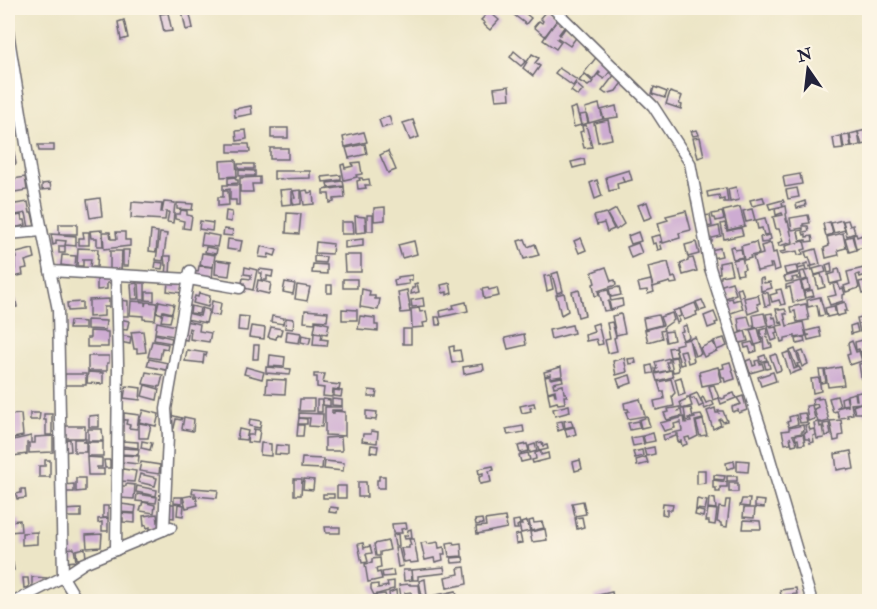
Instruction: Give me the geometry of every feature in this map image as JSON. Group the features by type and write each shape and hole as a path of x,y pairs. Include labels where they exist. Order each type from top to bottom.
{"street":[{"path":"553,8 653,106 690,163 710,268 763,435 812,602"},
{"path":"8,32 31,175 58,310 63,577 78,602"},
{"path":"8,234 42,231"},
{"path":"50,272 189,275 240,288"},
{"path":"116,275 118,364 116,550"},
{"path":"15,602 63,577 84,562 167,529 166,409 189,275"}],"building":[{"path":"485,8 499,20 490,30 481,20 485,16 481,12"},
{"path":"520,9 531,18 526,24 514,15"},
{"path":"189,10 193,28 186,30 182,11"},
{"path":"547,10 558,19 545,36 534,27 539,21 542,23 540,18"},
{"path":"168,13 172,31 164,32 160,14"},
{"path":"124,20 128,38 121,40 118,22"},
{"path":"557,20 565,26 560,35 566,27 578,35 570,46 558,38 561,42 556,49 543,40"},
{"path":"514,51 526,61 521,66 510,57"},
{"path":"532,54 539,58 535,63 540,66 533,76 523,68"},
{"path":"598,55 613,68 604,79 598,75 599,72 593,80 584,73"},
{"path":"559,68 577,80 573,86 555,73"},
{"path":"584,74 593,82 588,86 579,81"},
{"path":"615,74 624,80 616,91 606,94 602,91"},
{"path":"576,84 583,90 578,96 571,91"},
{"path":"509,86 510,99 496,100 494,88"},
{"path":"654,87 667,92 665,98 652,94"},
{"path":"670,92 682,96 679,104 682,105 681,109 666,104"},
{"path":"599,104 603,119 589,123 585,108"},
{"path":"251,106 252,114 235,117 234,109"},
{"path":"616,106 618,117 604,119 601,110"},
{"path":"576,107 581,125 574,127 570,109"},
{"path":"586,114 588,123 582,125 580,115"},
{"path":"389,116 392,125 382,128 379,120"},
{"path":"413,120 419,137 410,140 403,123"},
{"path":"608,120 612,139 598,142 594,123"},
{"path":"586,125 592,147 584,148 580,132 583,131 582,126"},
{"path":"271,128 288,128 288,138 271,138"},
{"path":"246,130 247,139 237,141 236,131"},
{"path":"697,130 699,135 693,136 691,131"},
{"path":"866,130 869,143 862,145 858,132"},
{"path":"364,132 367,142 345,147 343,137"},
{"path":"858,132 860,145 852,147 850,134"},
{"path":"849,135 851,147 844,148 842,136"},
{"path":"841,136 843,149 835,150 833,138"},
{"path":"700,137 704,156 698,158 693,138"},
{"path":"228,144 249,144 250,152 228,152"},
{"path":"365,144 367,154 349,158 346,148"},
{"path":"38,145 54,145 54,151 39,151"},
{"path":"13,147 16,164 8,166 8,148"},
{"path":"270,148 288,148 288,159 270,159"},
{"path":"388,151 396,170 388,173 380,155"},
{"path":"584,159 585,165 573,168 571,162"},
{"path":"236,160 237,176 221,177 220,161"},
{"path":"360,162 362,174 344,180 341,165 344,164 345,168 353,166 352,163"},
{"path":"238,164 254,164 254,169 238,169"},
{"path":"239,170 255,171 255,176 239,176"},
{"path":"629,170 632,180 617,184 618,189 609,191 606,177"},
{"path":"274,171 310,171 310,178 274,179"},
{"path":"800,174 802,184 785,187 783,177"},
{"path":"341,175 341,180 323,182 322,177"},
{"path":"25,177 27,190 8,193 8,180"},
{"path":"235,177 238,183 228,184 228,178"},
{"path":"260,177 260,184 252,184 253,192 240,192 240,178"},
{"path":"359,178 369,179 370,185 358,189"},
{"path":"597,180 602,196 595,199 590,183"},
{"path":"343,181 344,186 328,188 327,183"},
{"path":"50,183 51,189 42,190 42,184"},
{"path":"223,185 239,185 239,205 236,205 236,200 230,200 230,189 223,190"},
{"path":"344,187 345,198 334,199 334,202 330,203 329,194 323,194 323,190"},
{"path":"736,187 739,200 730,202 728,189"},
{"path":"726,188 728,202 724,202 724,199 720,200 719,195 708,197 707,192"},
{"path":"797,188 799,197 788,199 786,190"},
{"path":"292,189 292,204 282,205 280,190"},
{"path":"301,190 301,204 294,205 293,191"},
{"path":"307,190 308,193 313,192 314,204 304,205 302,191"},
{"path":"223,191 228,191 229,205 218,206 218,197 223,197"},
{"path":"763,197 765,203 752,206 750,200"},
{"path":"100,198 102,216 90,218 87,200"},
{"path":"783,200 783,206 770,209 768,204"},
{"path":"805,201 806,206 797,208 796,204"},
{"path":"28,202 35,227 29,228 26,213 10,216 9,205"},
{"path":"132,202 162,204 161,212 164,202 175,203 173,223 167,222 169,212 166,212 165,220 131,218"},
{"path":"647,202 652,217 644,220 638,205"},
{"path":"177,203 193,204 192,210 177,209"},
{"path":"786,206 786,219 793,242 779,246 778,243 783,241 779,229 776,229 773,217 783,215 782,213 776,215 775,209"},
{"path":"385,207 385,220 374,221 374,208"},
{"path":"740,207 745,226 728,230 723,211"},
{"path":"616,209 624,224 616,230 607,214"},
{"path":"752,209 755,220 746,222 743,211"},
{"path":"181,210 187,211 187,215 192,216 190,229 183,228 184,221 175,219 175,214 180,214"},
{"path":"226,211 232,212 231,222 225,221"},
{"path":"686,211 691,230 679,233 680,238 663,243 658,223 668,220 666,216"},
{"path":"722,212 724,219 716,221 713,218 712,214"},
{"path":"287,213 301,214 299,234 286,233"},
{"path":"606,213 614,229 607,232 604,223 597,225 594,216"},
{"path":"21,215 26,225 14,228 11,217"},
{"path":"367,215 373,215 373,231 367,231"},
{"path":"710,215 712,226 706,227 703,216"},
{"path":"808,215 810,223 803,224 803,226 808,226 809,231 803,232 806,237 812,236 813,241 800,241 798,231 803,228 792,230 790,218"},
{"path":"355,216 365,217 366,232 356,233"},
{"path":"765,218 769,234 764,235 762,228 758,229 756,220"},
{"path":"842,220 845,230 834,233 831,223"},
{"path":"848,220 850,226 853,225 855,233 847,236 843,221"},
{"path":"200,221 213,223 212,231 199,229"},
{"path":"341,222 353,222 354,234 341,234"},
{"path":"830,222 833,234 826,236 823,224"},
{"path":"725,223 727,231 741,228 743,235 724,239 721,224"},
{"path":"59,224 77,224 77,234 59,234"},
{"path":"719,226 721,236 712,238 712,242 709,243 706,229"},
{"path":"224,229 233,230 232,236 223,235"},
{"path":"102,230 103,246 97,246 97,238 91,238 90,231"},
{"path":"151,231 158,232 156,252 149,251"},
{"path":"83,232 89,232 89,245 79,245 79,238 84,238"},
{"path":"103,232 110,232 111,239 117,239 116,232 125,232 125,240 130,240 130,246 104,249"},
{"path":"638,232 641,241 631,244 628,236"},
{"path":"160,233 167,234 163,261 156,260"},
{"path":"203,233 219,236 217,247 201,245"},
{"path":"843,233 846,248 838,250 839,255 826,258 824,248 829,246 827,237"},
{"path":"870,233 870,249 866,249 864,234"},
{"path":"51,234 76,236 76,246 65,245 66,241 56,240 56,244 53,245"},
{"path":"856,234 857,237 862,235 865,247 856,249 853,235"},
{"path":"660,235 662,249 658,250 651,237"},
{"path":"770,235 769,242 761,243 760,237"},
{"path":"852,236 856,250 849,252 845,238"},
{"path":"581,238 586,250 579,253 574,241"},
{"path":"228,239 242,241 240,251 227,249"},
{"path":"363,239 363,246 345,248 345,241"},
{"path":"525,239 528,247 535,244 539,255 524,259 518,241"},
{"path":"414,241 417,254 402,258 398,245"},
{"path":"804,241 806,249 802,250 803,254 798,255 797,251 781,254 780,252 786,251 785,246"},
{"path":"316,242 333,244 332,254 315,253"},
{"path":"696,242 699,254 688,257 685,245"},
{"path":"756,242 759,254 744,260 741,246"},
{"path":"638,243 642,253 631,258 627,247"},
{"path":"771,243 780,269 774,271 770,264 771,268 757,271 753,257 763,254 761,246"},
{"path":"59,246 65,246 65,253 59,253"},
{"path":"261,246 277,250 275,256 269,254 268,258 259,257"},
{"path":"734,246 735,250 741,249 743,257 733,259 730,247"},
{"path":"206,247 217,249 216,254 205,252"},
{"path":"78,248 98,249 97,267 90,267 91,259 83,259 83,266 77,266"},
{"path":"720,248 722,256 712,258 710,250"},
{"path":"33,249 35,258 25,261 27,268 22,269 23,275 13,277 11,269 15,269 16,253"},
{"path":"816,249 820,264 812,266 805,252"},
{"path":"123,250 129,250 128,266 123,266"},
{"path":"110,251 122,251 121,271 110,270"},
{"path":"202,253 215,255 213,267 200,265"},
{"path":"12,254 14,266 8,267 8,255"},
{"path":"62,255 76,256 75,267 61,265"},
{"path":"344,255 361,255 361,272 345,272"},
{"path":"164,256 171,256 170,275 166,275 167,265 165,265"},
{"path":"314,256 326,257 325,263 314,262"},
{"path":"870,257 870,270 867,270 865,258"},
{"path":"693,258 697,271 683,275 680,264"},
{"path":"742,258 745,269 742,270 743,274 737,275 733,260"},
{"path":"216,260 231,262 229,276 215,274"},
{"path":"729,261 732,274 717,279 716,273 720,273 719,263"},
{"path":"156,262 163,263 162,269 155,268"},
{"path":"668,262 672,278 675,277 677,283 671,284 670,282 653,287 648,267"},
{"path":"808,263 812,270 806,271 805,267 798,269 798,266"},
{"path":"831,263 832,272 828,273 826,265"},
{"path":"313,264 327,265 327,274 312,273"},
{"path":"199,266 213,267 212,281 191,278 192,271 198,272"},
{"path":"796,266 798,272 786,275 784,268"},
{"path":"824,266 826,272 815,275 813,269"},
{"path":"245,267 257,270 253,290 244,288 244,283 242,283 243,278 251,279 251,275 244,274"},
{"path":"606,267 611,281 615,280 616,285 598,291 599,295 595,296 592,272"},
{"path":"864,268 866,275 860,277 859,274 856,275 859,288 846,292 844,286 850,284 847,272"},
{"path":"259,269 273,271 272,277 267,276 267,280 261,280 262,273 259,273"},
{"path":"839,269 842,281 830,284 828,275"},
{"path":"804,271 807,279 802,281 800,272"},
{"path":"558,272 563,291 557,293 552,274"},
{"path":"798,273 801,279 792,278 793,281 786,282 784,277"},
{"path":"821,274 825,287 818,289 815,276"},
{"path":"111,275 111,283 107,283 107,289 97,290 97,276"},
{"path":"412,275 412,280 408,280 409,284 395,286 394,280 398,277"},
{"path":"550,275 553,289 547,291 544,276"},
{"path":"763,278 764,283 770,282 772,288 761,291 760,279"},
{"path":"343,279 357,279 357,288 343,288"},
{"path":"258,280 271,283 269,294 256,291"},
{"path":"651,280 654,292 648,294 647,290 640,291 638,283"},
{"path":"808,280 810,289 804,291 801,282"},
{"path":"800,281 805,299 793,302 790,287 786,288 786,285"},
{"path":"864,281 869,292 862,294 859,282"},
{"path":"285,282 295,284 293,294 283,292"},
{"path":"732,282 736,294 723,299 719,286"},
{"path":"137,283 138,299 132,299 131,284"},
{"path":"139,283 145,283 145,300 140,300"},
{"path":"168,283 184,284 182,293 167,291"},
{"path":"417,283 419,292 411,294 412,288 415,288 414,284"},
{"path":"450,283 452,293 447,295 447,292 443,293 441,285"},
{"path":"838,283 845,294 843,301 830,305 827,297 836,295 833,284"},
{"path":"297,285 310,287 307,301 295,299"},
{"path":"327,285 332,285 332,293 327,293"},
{"path":"619,287 621,295 611,297 609,289"},
{"path":"488,288 489,290 497,288 499,296 484,299 482,289"},
{"path":"741,288 744,296 739,297 737,289"},
{"path":"362,289 370,291 369,296 380,299 378,310 360,307"},
{"path":"781,289 785,304 781,305 779,300 772,302 770,295"},
{"path":"407,290 410,312 401,313 398,292"},
{"path":"579,290 585,315 578,317 572,292"},
{"path":"608,290 611,301 622,299 623,306 611,310 609,301 610,310 604,311 599,292"},
{"path":"812,290 814,296 805,298 804,292"},
{"path":"146,292 154,292 154,301 146,300"},
{"path":"762,292 768,293 770,305 765,306"},
{"path":"199,293 210,296 208,307 193,303 195,296 198,297"},
{"path":"564,293 568,311 561,315 556,295"},
{"path":"758,295 759,310 748,314 744,298"},
{"path":"15,297 17,307 8,309 8,298"},
{"path":"820,297 825,315 819,316 817,305 808,307 807,300"},
{"path":"423,298 424,306 412,307 411,300"},
{"path":"732,298 733,301 740,299 743,309 728,314 724,300"},
{"path":"109,299 109,307 104,307 104,316 89,317 89,300"},
{"path":"119,300 128,301 128,316 119,316"},
{"path":"702,300 706,309 700,311 696,302"},
{"path":"131,301 145,302 145,306 146,302 157,303 155,320 130,315"},
{"path":"159,301 174,304 172,313 156,312"},
{"path":"212,301 221,303 219,316 210,314"},
{"path":"82,302 82,310 68,311 67,303"},
{"path":"466,302 468,311 441,317 440,311"},
{"path":"845,302 847,311 837,316 835,305"},
{"path":"695,303 697,315 684,320 680,309"},
{"path":"806,304 809,320 797,322 795,311 791,312 790,307"},
{"path":"191,306 200,308 199,314 190,313"},
{"path":"834,306 836,315 827,317 825,308"},
{"path":"202,308 209,310 206,323 186,319 187,313 200,316"},
{"path":"419,308 420,312 426,311 428,322 423,323 424,327 412,328 411,309"},
{"path":"342,309 357,310 357,320 342,320"},
{"path":"679,309 681,316 678,317 680,321 677,323 673,311"},
{"path":"776,309 785,309 787,326 803,322 806,336 785,338 785,341 781,342 777,326 783,325 782,322 780,323"},
{"path":"305,310 328,312 327,321 304,322"},
{"path":"163,312 172,314 170,322 161,321"},
{"path":"714,312 718,322 708,328 704,316"},
{"path":"672,313 674,320 660,331 662,338 648,342 645,330 663,325 660,317"},
{"path":"764,313 767,325 755,328 753,315"},
{"path":"772,313 777,324 769,326 766,314"},
{"path":"864,313 866,331 860,332 857,318 862,317"},
{"path":"621,314 625,333 616,335 612,316"},
{"path":"658,315 661,325 645,329 643,318"},
{"path":"239,316 249,317 247,331 238,330"},
{"path":"272,316 284,318 283,324 271,322"},
{"path":"360,316 375,318 378,331 358,329"},
{"path":"748,316 754,328 740,332 738,318"},
{"path":"435,317 439,317 441,325 436,325"},
{"path":"869,317 870,330 867,331 865,323 868,323 867,318"},
{"path":"286,318 294,319 293,329 285,328"},
{"path":"120,319 129,321 127,330 118,329"},
{"path":"87,320 106,321 105,330 87,329"},
{"path":"70,321 85,322 85,329 69,329"},
{"path":"185,321 200,324 199,331 211,333 209,342 190,339 191,329 189,328 187,340 182,339"},
{"path":"316,321 329,324 327,334 314,332"},
{"path":"157,322 176,326 174,336 155,333"},
{"path":"612,322 617,351 608,353 605,340 610,339 607,323"},
{"path":"598,323 603,344 598,345 596,339 586,341 585,335 594,332 592,325"},
{"path":"856,324 858,332 851,334 850,326"},
{"path":"572,325 574,333 551,339 549,330"},
{"path":"686,325 689,337 683,340 680,332"},
{"path":"251,326 265,328 264,339 249,337"},
{"path":"271,327 282,329 280,336 277,335 276,339 268,337"},
{"path":"768,327 771,328 776,327 777,332 775,333 777,339 772,341"},
{"path":"758,328 762,343 755,345 750,330"},
{"path":"767,328 768,334 766,334 772,347 764,349 760,330"},
{"path":"819,328 821,337 808,340 807,336 810,335 807,335 806,331"},
{"path":"403,329 411,329 411,344 403,344"},
{"path":"90,331 108,332 108,347 87,347"},
{"path":"143,331 146,352 137,353 131,332"},
{"path":"287,331 301,333 299,343 286,341"},
{"path":"672,331 674,340 666,342 664,332"},
{"path":"745,331 748,341 740,343 737,334"},
{"path":"314,333 322,334 321,339 328,340 327,346 313,345"},
{"path":"155,334 172,338 171,343 154,340"},
{"path":"524,334 526,345 508,349 505,338"},
{"path":"120,335 131,337 130,344 120,342"},
{"path":"302,335 311,337 309,344 301,342"},
{"path":"695,337 701,354 695,356 689,339"},
{"path":"804,337 805,342 797,344 796,339"},
{"path":"724,338 727,346 717,350 714,341"},
{"path":"689,339 694,361 688,363 685,350 680,351 684,364 680,365 675,345"},
{"path":"867,339 870,350 860,352 859,349 856,350 855,342"},
{"path":"152,341 168,344 167,349 162,348 160,359 148,357"},
{"path":"852,341 862,361 850,365 847,355 850,354 848,343"},
{"path":"713,342 717,351 704,357 700,348"},
{"path":"752,342 757,351 751,353 749,347 745,348 744,344"},
{"path":"254,345 259,345 258,359 253,359"},
{"path":"454,346 454,351 460,350 462,361 452,363 449,347"},
{"path":"675,347 677,356 670,357 668,348"},
{"path":"795,349 800,363 796,367 790,351"},
{"path":"187,350 207,353 206,356 204,355 203,363 185,361"},
{"path":"803,351 808,364 802,367 798,353"},
{"path":"870,351 870,360 863,361 861,353"},
{"path":"789,352 794,369 799,367 801,370 790,374 783,354"},
{"path":"776,354 781,370 776,372 770,356"},
{"path":"270,355 285,357 284,367 269,366"},
{"path":"765,355 767,360 759,362 762,363 764,369 750,373 746,361 751,359 753,366 756,365 755,361 760,360 759,357"},
{"path":"88,356 109,356 107,371 88,371"},
{"path":"676,357 679,369 673,372 670,358"},
{"path":"624,358 627,372 616,375 613,361"},
{"path":"635,358 636,363 629,364 628,359"},
{"path":"669,358 669,362 666,362 669,370 656,373 655,362"},
{"path":"149,359 168,363 166,370 147,366"},
{"path":"768,361 770,368 766,369 764,362"},
{"path":"730,362 735,379 725,382 720,369 724,368 723,364"},
{"path":"870,362 870,380 862,382 859,364"},
{"path":"483,364 484,370 464,374 463,367"},
{"path":"652,365 654,373 648,374 647,366"},
{"path":"246,367 264,372 262,379 244,374"},
{"path":"266,367 291,369 290,375 266,373"},
{"path":"561,367 562,376 550,378 562,377 563,381 553,383 554,387 563,385 567,396 564,396 565,403 550,404 548,393 554,391 556,395 555,390 548,392 545,377 550,374 545,376 544,372"},
{"path":"718,367 722,382 702,386 699,372"},
{"path":"841,367 844,385 828,387 825,370"},
{"path":"671,370 673,377 657,381 655,374"},
{"path":"819,370 824,370 826,382 821,383"},
{"path":"88,372 103,373 103,384 87,383"},
{"path":"146,372 163,375 160,387 143,384"},
{"path":"773,372 776,381 761,386 758,377"},
{"path":"65,374 86,374 86,385 64,385"},
{"path":"314,374 325,374 323,383 340,385 339,390 333,389 332,397 323,396 324,388 317,387 317,377 314,377"},
{"path":"630,375 632,383 620,387 617,379"},
{"path":"681,377 685,394 679,396 675,379"},
{"path":"819,378 821,391 813,393 811,379"},
{"path":"267,379 286,380 285,394 266,393"},
{"path":"671,379 675,393 672,396 674,406 656,410 654,401 664,399 658,382"},
{"path":"145,385 159,389 157,400 142,396"},
{"path":"714,385 719,398 713,400 709,386"},
{"path":"126,386 141,388 140,400 124,398"},
{"path":"334,390 342,391 341,397 334,396"},
{"path":"369,390 377,391 376,397 368,397"},
{"path":"865,391 869,406 862,408 869,407 870,414 864,416 863,413 855,413 853,406 861,403 851,404 853,414 839,418 837,411 833,412 829,398 837,396 840,406 836,408 848,405 847,395 855,393 857,400 856,393"},
{"path":"697,393 703,405 699,407 696,400 691,399 690,396"},
{"path":"734,393 736,398 721,404 719,398 725,398"},
{"path":"743,396 747,410 739,413 738,410 733,412 732,407 741,404 737,398"},
{"path":"846,396 848,404 842,405 841,398"},
{"path":"687,397 692,406 682,409 680,402"},
{"path":"703,397 706,403 712,401 714,405 705,409 701,399"},
{"path":"818,397 818,399 823,398 829,421 819,422 824,438 817,439 814,423 818,422 814,409 818,407 817,404 813,405 812,399"},
{"path":"300,399 314,399 314,411 299,411"},
{"path":"323,399 330,400 330,406 323,405"},
{"path":"332,399 342,400 342,406 332,405"},
{"path":"640,399 645,416 628,419 626,412 629,411 625,409 624,403"},
{"path":"317,400 322,400 322,412 317,412"},
{"path":"534,403 535,407 530,408 531,411 522,413 520,406"},
{"path":"569,405 570,412 555,416 553,409"},
{"path":"812,405 815,419 808,421 806,406"},
{"path":"325,407 342,407 342,410 332,410 332,413 334,411 345,412 345,436 325,435"},
{"path":"680,407 677,411 681,410 682,416 667,420 664,413 669,412 668,409"},
{"path":"691,408 693,417 686,421 684,409"},
{"path":"715,408 716,413 723,411 727,421 719,420 721,425 713,429 707,411"},
{"path":"143,410 159,414 156,426 139,422"},
{"path":"366,411 377,412 376,420 366,419"},
{"path":"30,413 40,413 39,420 30,420"},
{"path":"124,413 139,415 137,429 129,428 130,425 126,424 127,420 124,420"},
{"path":"299,413 323,414 322,427 309,426 310,418 299,418"},
{"path":"805,413 807,422 800,423 798,414"},
{"path":"21,414 23,436 9,439 8,415"},
{"path":"44,414 52,414 52,435 46,435"},
{"path":"99,415 99,427 89,427 89,416"},
{"path":"170,415 182,418 181,420 176,419 174,428 169,427"},
{"path":"701,415 703,419 695,421 698,436 690,440 689,437 685,438 687,444 682,446 681,441 678,442 678,434 664,440 663,435 682,431 681,422 674,424 675,428 664,431 660,423 684,417 685,423 691,422 690,419 695,418 694,416"},
{"path":"796,415 798,424 789,427 787,422 790,421 789,417"},
{"path":"184,417 194,419 193,431 182,429"},
{"path":"647,417 650,426 641,428 639,420"},
{"path":"299,418 307,419 307,424 298,424"},
{"path":"250,419 261,421 260,428 249,426"},
{"path":"571,420 573,426 565,428 564,421"},
{"path":"703,420 707,435 700,436 696,422"},
{"path":"841,420 843,435 839,436 839,440 834,441 830,421"},
{"path":"562,421 564,429 558,431 556,422"},
{"path":"638,421 640,428 630,430 628,423"},
{"path":"139,423 151,425 148,438 139,438"},
{"path":"829,423 831,435 826,436 823,424"},
{"path":"808,424 810,430 814,429 815,435 813,436 814,442 810,443 809,439 805,439 804,433 807,432 805,425"},
{"path":"298,425 304,425 303,436 297,436"},
{"path":"803,425 802,433 792,435 797,444 792,445 790,437 791,443 785,444 782,431"},
{"path":"65,426 85,426 85,438 65,438"},
{"path":"523,426 524,432 508,435 506,429"},
{"path":"574,427 576,434 567,437 565,429"},
{"path":"88,429 102,429 103,441 88,441"},
{"path":"239,429 248,431 246,440 237,439"},
{"path":"254,429 260,430 258,443 247,442 248,435 253,435"},
{"path":"371,431 378,432 377,443 362,441 363,434 371,434"},
{"path":"653,433 655,441 645,443 643,436"},
{"path":"803,434 805,444 799,445 795,435"},
{"path":"31,436 31,443 35,443 35,437 53,436 53,452 29,453 29,443 27,443 27,454 13,456 9,441"},
{"path":"642,436 644,444 633,446 631,438"},
{"path":"341,437 342,451 325,451 325,438"},
{"path":"70,439 71,451 64,452 63,440"},
{"path":"74,439 86,439 82,442 86,442 86,452 74,452"},
{"path":"122,441 138,442 138,448 122,446"},
{"path":"142,441 152,443 150,450 141,448"},
{"path":"87,442 103,442 103,456 87,456"},
{"path":"542,442 543,446 547,445 548,449 539,451 537,443"},
{"path":"261,443 271,444 271,456 260,455"},
{"path":"527,444 529,451 520,453 518,446"},
{"path":"535,444 537,451 530,453 529,446"},
{"path":"8,445 13,476 8,477"},
{"path":"276,445 288,446 288,455 275,454"},
{"path":"371,445 378,446 377,453 370,452"},
{"path":"654,447 655,454 646,456 644,449"},
{"path":"122,448 139,449 138,455 121,454"},
{"path":"642,450 643,456 635,458 633,452"},
{"path":"541,451 541,455 548,453 549,459 533,463 532,460 536,459 535,453"},
{"path":"851,451 854,469 837,470 835,454"},
{"path":"528,453 530,460 521,462 519,455"},
{"path":"122,455 139,456 138,464 121,462"},
{"path":"87,457 102,458 102,467 97,467 97,469 104,469 104,475 88,475"},
{"path":"646,457 648,463 637,466 636,460"},
{"path":"302,458 323,459 322,469 301,468"},
{"path":"45,460 50,460 50,477 39,477 39,466 45,466"},
{"path":"104,460 110,460 110,468 105,468"},
{"path":"580,460 582,469 575,471 573,462"},
{"path":"737,460 749,461 748,472 737,471"},
{"path":"325,461 344,463 343,471 324,469"},
{"path":"734,461 735,467 727,469 726,463"},
{"path":"141,462 160,465 159,474 139,471"},
{"path":"493,466 494,470 489,471 491,482 480,484 479,477 483,476 483,473 479,474 478,469"},
{"path":"123,469 136,471 134,482 122,481"},
{"path":"697,470 705,470 705,483 697,484"},
{"path":"140,474 157,478 155,486 138,482"},
{"path":"714,475 725,476 724,480 714,479"},
{"path":"379,476 385,476 385,488 377,488"},
{"path":"727,476 737,476 737,481 727,481"},
{"path":"76,478 85,478 85,491 76,492"},
{"path":"294,479 302,479 301,495 294,495"},
{"path":"304,479 314,480 313,490 303,489"},
{"path":"713,480 727,482 727,487 720,487 720,492 716,492 716,488 713,488"},
{"path":"358,482 366,482 367,497 358,497"},
{"path":"729,483 738,483 738,492 729,492"},
{"path":"74,484 74,492 63,492 63,485"},
{"path":"126,484 135,485 134,499 120,498 121,486 126,486"},
{"path":"137,486 157,490 156,496 136,492"},
{"path":"337,486 346,486 346,498 337,498"},
{"path":"193,488 218,490 217,498 195,496 195,493 192,493"},
{"path":"21,489 25,489 26,498 17,499 16,494 21,493"},
{"path":"137,494 157,497 156,503 136,501"},
{"path":"323,494 334,494 334,498 323,498"},
{"path":"193,495 198,505 186,508 183,497"},
{"path":"174,497 182,497 182,504 174,503"},
{"path":"709,498 715,499 716,509 708,508"},
{"path":"697,499 707,501 705,510 696,509"},
{"path":"742,499 750,499 749,507 740,506"},
{"path":"726,500 730,500 727,527 717,522 719,507 725,508"},
{"path":"755,500 765,501 764,508 755,507"},
{"path":"583,501 586,514 575,516 572,503"},
{"path":"143,502 155,505 154,513 140,511"},
{"path":"663,503 673,504 672,510 667,510 667,515 662,514"},
{"path":"121,504 136,506 135,513 117,512"},
{"path":"166,504 174,504 174,518 166,517"},
{"path":"178,504 184,505 183,516 177,515"},
{"path":"103,506 108,506 108,518 103,518"},
{"path":"330,507 338,508 337,513 329,512"},
{"path":"744,508 755,508 754,518 743,517"},
{"path":"81,509 81,517 63,517 62,510"},
{"path":"708,509 717,510 715,525 706,521"},
{"path":"696,510 704,512 703,517 695,515"},
{"path":"117,513 135,514 135,523 123,522 123,518 117,518"},
{"path":"157,514 159,530 150,530 150,527 144,526 143,516"},
{"path":"505,517 507,528 477,534 476,527 486,526 485,520"},
{"path":"582,517 584,527 577,529 575,518"},
{"path":"108,518 108,531 102,531 102,522 98,523 98,519"},
{"path":"482,519 483,524 476,525 475,520"},
{"path":"20,520 21,531 8,532 8,521"},
{"path":"519,520 518,529 514,529 513,521"},
{"path":"533,520 534,523 542,522 544,528 531,531 529,521"},
{"path":"744,520 760,521 761,529 743,529"},
{"path":"527,521 530,531 521,533 519,525"},
{"path":"406,523 407,528 401,529 402,533 393,533 392,524"},
{"path":"325,527 340,527 340,533 326,533"},
{"path":"411,529 412,538 405,539 404,536 407,536 408,530"},
{"path":"545,529 547,540 532,542 530,532"},
{"path":"37,532 37,544 22,545 22,533"},
{"path":"102,534 101,547 87,548 86,535"},
{"path":"398,534 399,546 395,546 393,535"},
{"path":"520,534 522,543 516,544 515,535"},
{"path":"409,539 414,539 418,562 404,562 401,548 409,548 411,545"},
{"path":"388,541 390,550 380,552 380,556 376,556 374,544"},
{"path":"426,542 427,544 438,542 439,548 444,547 443,560 435,562 434,558 425,560 421,543"},
{"path":"453,542 454,544 461,543 462,556 449,557 447,543"},
{"path":"363,543 364,548 370,546 372,553 366,554 368,562 362,563 358,544"},
{"path":"74,548 76,561 66,562 65,549"},
{"path":"85,548 86,558 77,559 76,550"},
{"path":"395,548 399,548 403,566 398,567"},
{"path":"463,557 464,562 452,563 451,558"},
{"path":"380,558 381,568 376,569 377,573 380,572 382,579 368,582 365,564 372,563 372,559"},
{"path":"8,563 13,563 14,570 8,570"},
{"path":"444,567 445,573 418,576 418,580 413,580 412,570"},
{"path":"465,567 467,584 447,588 445,577 459,574 458,568"},
{"path":"393,570 394,576 383,577 382,572"},
{"path":"403,570 411,570 412,580 404,581"},
{"path":"32,577 47,578 48,581 32,586"},
{"path":"23,578 28,578 29,587 24,588"},
{"path":"425,579 427,597 456,591 457,596 423,602 419,581"},
{"path":"394,581 394,589 374,595 371,585 378,584 378,588 388,586 387,582"},
{"path":"399,585 419,585 420,596 412,598 411,592 401,597"},
{"path":"796,588 797,594 781,596 780,590"},
{"path":"396,590 397,599 390,600 389,593"},
{"path":"612,592 614,602 595,602 594,596"},
{"path":"385,594 387,600 377,602 376,595"}]}
